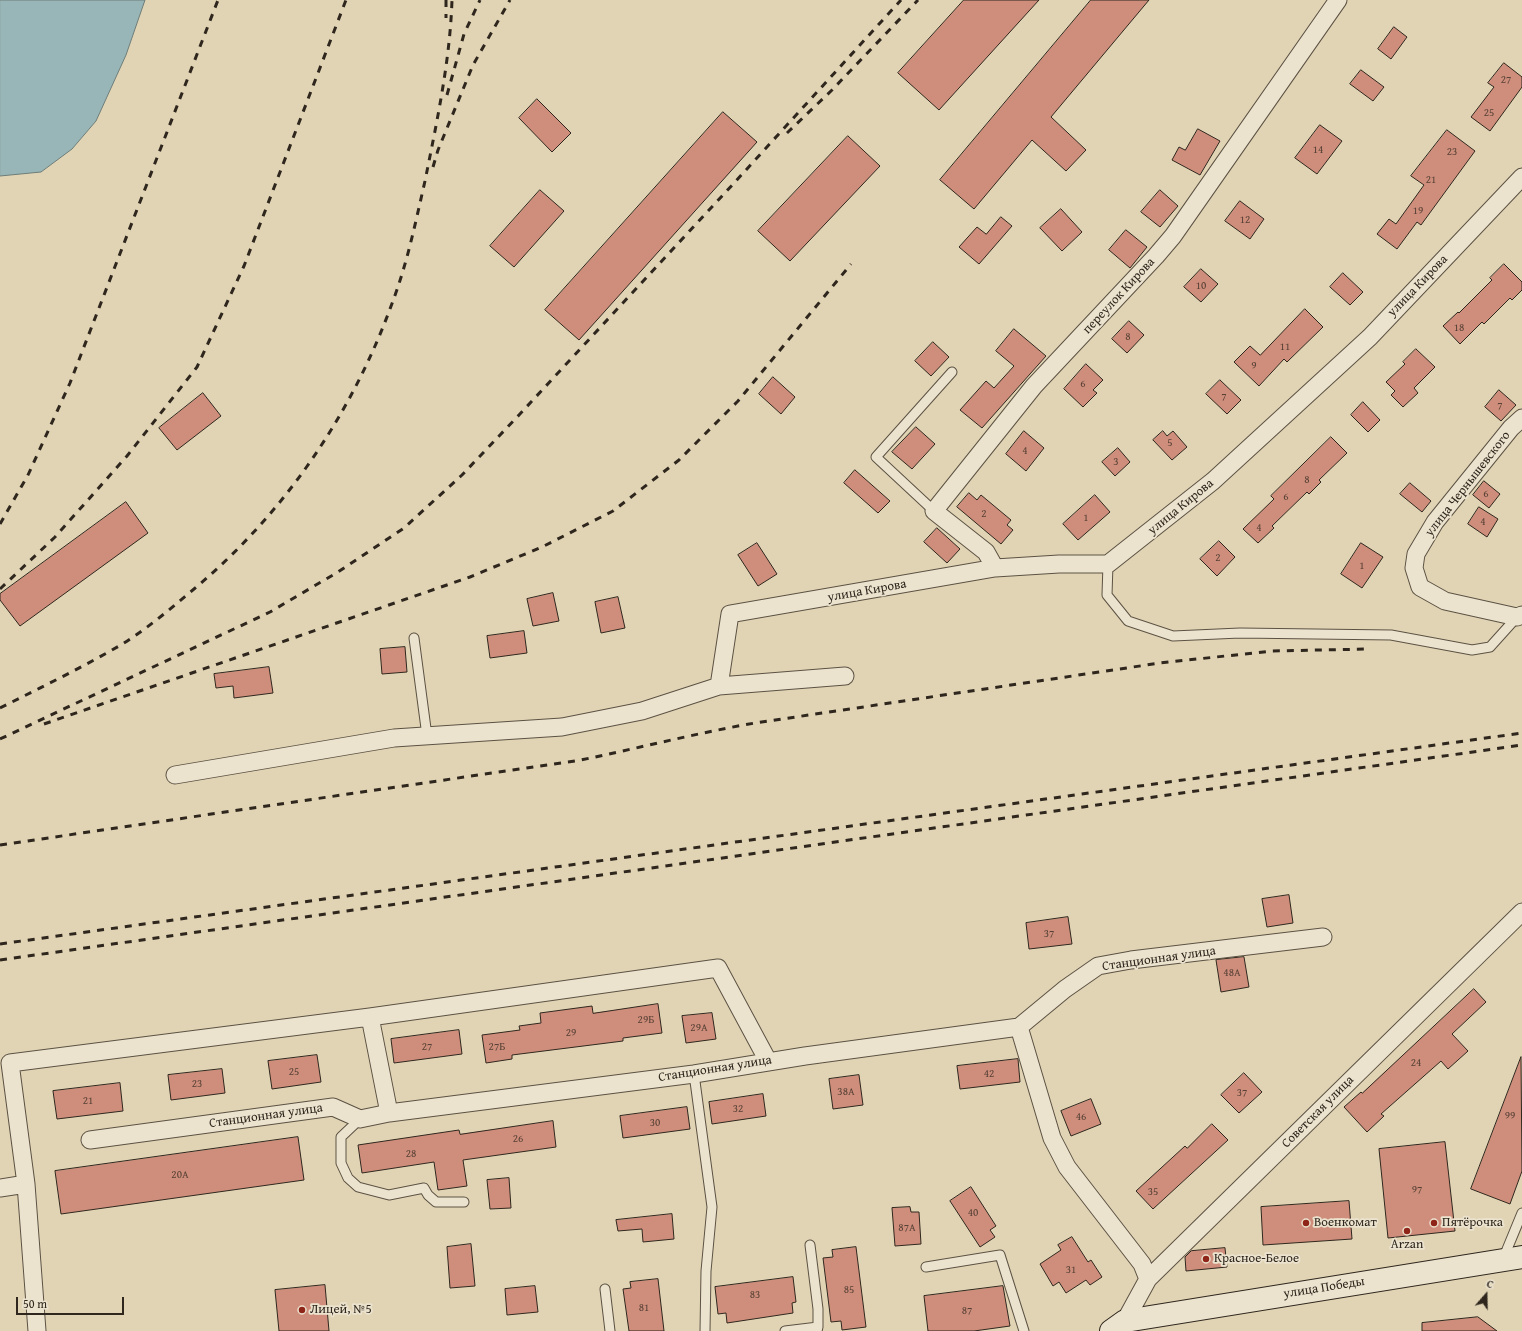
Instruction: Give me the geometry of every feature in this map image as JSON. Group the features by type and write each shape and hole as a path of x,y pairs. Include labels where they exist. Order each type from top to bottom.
{"street":[{"name":"переулок Кирова","path":"934,511 1034,386 1173,236 1338,0"},
{"name":"улица Кирова","path":"719,686 730,614 995,568 1059,564 1108,564 1213,481 1370,337 1522,177"},
{"name":"улица Чернышевского","path":"1520,616 1445,601 1420,587 1414,568 1416,554 1435,522 1511,428 1522,418"},
{"path":"934,511 986,552 995,568"},
{"path":"175,775 394,738 562,727 642,711 719,686 845,676"},
{"name":"Советская улица","path":"1118,1326 1148,1279 1522,912"},
{"name":"Станционная улица","path":"90,1140 333,1107 360,1119 389,1113 694,1074 768,1061 1019,1027 1065,989 1098,966 1139,959 1323,938"},
{"path":"37,1331 26,1184 10,1063 370,1016 718,968 768,1061"},
{"path":"370,1016 389,1113"},
{"path":"1019,1027 1052,1138 1067,1167 1142,1264 1148,1279"},
{"path":"0,1188 26,1184"},
{"name":"улица Победы","path":"1118,1326 1513,1258"}],"lane":[{"path":"934,511 876,457 952,372"},
{"path":"1108,564 1107,595 1128,621 1173,636 1240,633 1391,635 1472,650 1490,647 1520,616"},
{"path":"414,638 427,736"},
{"path":"694,1074 712,1207 706,1271 704,1331"},
{"path":"360,1119 341,1137 342,1163 348,1178 358,1187 389,1195 424,1188 428,1196 436,1202 464,1202"},
{"path":"1513,1258 1522,1212"},
{"path":"785,1331 818,1329 818,1309 810,1245"},
{"path":"926,1267 1000,1255 1024,1331"},
{"path":"604,1289 610,1331"}],"water":[{"path":"0,0 145,0 126,55 96,121 72,149 41,172 0,176"}],"building":[{"path":"964,0 1039,0 939,110 898,73"},
{"path":"1091,0 1149,0 1051,117 1086,150 1066,171 1032,140 974,209 940,180"},
{"path":"1394,27 1407,37 1391,59 1378,49"},
{"path":"1504,63 1522,77 1522,87 1490,131 1471,117 1494,87 1488,83"},
{"path":"1361,70 1384,87 1373,101 1350,84"},
{"path":"537,99 571,133 552,152 519,118"},
{"path":"723,112 757,142 579,340 545,310"},
{"path":"1320,125 1342,141 1317,174 1295,158"},
{"path":"1198,129 1220,141 1200,175 1172,160 1179,147 1185,150"},
{"path":"1447,130 1475,151 1421,225 1417,222 1397,249 1377,234 1389,219 1396,224 1424,185 1411,176"},
{"path":"848,136 880,166 790,261 758,231"},
{"path":"540,190 564,211 514,267 490,246"},
{"path":"1160,190 1178,206 1160,227 1141,212"},
{"path":"1240,201 1264,219 1250,239 1225,221"},
{"path":"1061,209 1082,232 1062,251 1040,228"},
{"path":"1001,217 1012,226 979,264 959,247 977,227 986,234"},
{"path":"1126,230 1147,247 1130,268 1109,250"},
{"path":"1504,264 1522,282 1522,290 1512,300 1510,298 1484,324 1482,322 1460,344 1443,326 1458,312 1459,313 1492,280 1490,278"},
{"path":"1201,269 1218,284 1201,302 1184,287"},
{"path":"1343,273 1363,292 1350,305 1330,287"},
{"path":"1305,309 1323,327 1287,362 1284,359 1259,386 1234,362 1250,346 1260,355"},
{"path":"1129,321 1144,335 1127,353 1112,339"},
{"path":"1014,329 1046,356 982,428 960,410 986,381 994,388 1014,366 996,351"},
{"path":"933,342 949,357 931,376 915,361"},
{"path":"1416,349 1435,367 1414,388 1418,393 1403,407 1391,395 1395,391 1386,382 1405,364 1403,362"},
{"path":"1086,364 1103,380 1093,390 1097,393 1083,407 1064,389"},
{"path":"773,377 795,397 781,414 759,394"},
{"path":"1220,380 1241,400 1227,414 1206,394"},
{"path":"1499,390 1516,405 1501,421 1485,407"},
{"path":"203,393 221,416 177,450 159,428"},
{"path":"1363,402 1380,420 1368,432 1351,415"},
{"path":"916,427 935,444 912,469 892,452"},
{"path":"1024,431 1044,448 1026,471 1006,454"},
{"path":"1163,431 1167,436 1173,431 1187,447 1172,460 1153,440"},
{"path":"1331,437 1347,453 1319,480 1321,482 1309,494 1307,492 1272,526 1274,528 1258,543 1243,529 1274,499 1271,496"},
{"path":"1118,448 1130,462 1115,476 1102,462"},
{"path":"855,470 890,501 878,513 844,483"},
{"path":"1484,481 1500,494 1489,508 1473,495"},
{"path":"1410,483 1431,501 1422,512 1400,494"},
{"path":"969,493 977,500 981,495 1011,520 1007,525 1013,530 1001,544 957,507"},
{"path":"1095,495 1110,512 1078,540 1063,524"},
{"path":"126,502 148,533 20,626 0,600 0,594"},
{"path":"1479,507 1498,519 1487,537 1468,524"},
{"path":"937,528 960,549 947,563 924,542"},
{"path":"1219,541 1235,557 1217,576 1200,559"},
{"path":"757,543 777,574 758,586 738,555"},
{"path":"1361,543 1383,557 1362,588 1341,574"},
{"path":"553,593 559,621 533,626 527,599"},
{"path":"618,597 625,628 601,633 595,602"},
{"path":"524,631 527,653 490,658 487,636"},
{"path":"405,647 407,672 382,674 380,649"},
{"path":"269,667 273,693 234,698 233,686 216,688 214,674"},
{"path":"1289,895 1293,923 1267,927 1262,899"},
{"path":"1068,917 1072,944 1029,949 1026,923"},
{"path":"1244,957 1249,987 1221,992 1216,960"},
{"path":"1474,989 1486,1002 1452,1034 1468,1051 1448,1069 1441,1061 1381,1114 1384,1116 1367,1132 1344,1107 1361,1092 1362,1093"},
{"path":"658,1004 662,1033 623,1038 623,1041 512,1055 512,1059 486,1063 482,1035 520,1030 519,1026 541,1023 540,1013 592,1006 593,1013"},
{"path":"712,1013 716,1039 686,1043 682,1016"},
{"path":"459,1030 462,1054 394,1063 391,1039"},
{"path":"317,1055 321,1082 272,1089 268,1061"},
{"path":"1521,1057 1522,1171 1510,1204 1471,1189"},
{"path":"1018,1059 1020,1082 960,1089 957,1066"},
{"path":"222,1069 225,1093 171,1100 168,1075"},
{"path":"1244,1073 1262,1092 1239,1113 1221,1095"},
{"path":"859,1075 863,1105 833,1109 829,1079"},
{"path":"120,1083 123,1111 57,1119 53,1091"},
{"path":"763,1094 766,1116 712,1124 709,1102"},
{"path":"1091,1099 1101,1124 1071,1136 1061,1111"},
{"path":"687,1107 690,1129 623,1138 620,1116"},
{"path":"553,1121 556,1147 463,1160 467,1186 438,1190 434,1162 362,1173 358,1145 459,1130 460,1134"},
{"path":"1212,1124 1228,1140 1153,1209 1136,1191 1185,1146 1187,1148"},
{"path":"298,1137 304,1180 61,1214 55,1171"},
{"path":"1445,1142 1455,1231 1388,1238 1379,1149"},
{"path":"509,1178 511,1208 490,1209 487,1180"},
{"path":"971,1187 996,1226 990,1230 995,1237 980,1247 950,1201"},
{"name":"Военкомат","path":"1349,1201 1352,1239 1263,1245 1261,1207"},
{"path":"910,1207 911,1212 919,1212 921,1244 895,1246 892,1208"},
{"path":"672,1214 674,1239 643,1242 642,1229 618,1231 616,1220"},
{"path":"1072,1237 1088,1262 1091,1260 1102,1277 1090,1285 1086,1280 1066,1293 1059,1282 1053,1286 1040,1264 1061,1250 1058,1245"},
{"path":"471,1244 475,1286 450,1288 447,1247"},
{"path":"856,1247 866,1327 842,1330 841,1321 831,1322 823,1258 833,1257 832,1250"},
{"name":"Красное-Белое","path":"1225,1248 1227,1267 1186,1271 1185,1257 1191,1251"},
{"path":"793,1277 796,1302 792,1303 793,1313 727,1323 726,1313 718,1314 715,1287"},
{"path":"658,1279 664,1331 629,1331 623,1289 631,1288 630,1282"},
{"name":"Лицей, №5","path":"325,1285 329,1331 279,1331 275,1290"},
{"path":"535,1286 538,1312 507,1315 505,1289"},
{"path":"1003,1286 1010,1326 974,1331 928,1331 924,1296"},
{"path":"1478,1317 1497,1331 1422,1331 1422,1323"}],"railway":[{"path":"0,524 28,475 70,383 218,0"},
{"path":"0,589 55,537 127,456 197,367 244,266 346,0"},
{"path":"446,0 446,18"},
{"path":"0,708 105,654 129,640 158,619 227,559 258,527 287,493 314,457 359,380 378,340 403,269 425,181 438,113 449,46 452,0"},
{"path":"447,95 464,34 480,0"},
{"path":"433,167 438,150 473,65 510,0"},
{"path":"0,739 270,612 338,572 404,528 462,475 519,415 901,0"},
{"path":"787,133 832,90 918,0"},
{"path":"44,724 470,577 542,547 613,511 679,460 738,401 851,264"},
{"path":"0,845 581,760 755,723 1160,663 1272,651 1369,649"},
{"path":"0,944 1522,733"},
{"path":"0,960 1522,745"}],"place":[{"name":"Военкомат","path":"1306,1223"},
{"name":"Пятёрочка","path":"1434,1223"},
{"name":"Arzan","path":"1407,1231"},
{"name":"Красное-Белое","path":"1206,1259"},
{"name":"Лицей, №5","path":"302,1310"}]}
